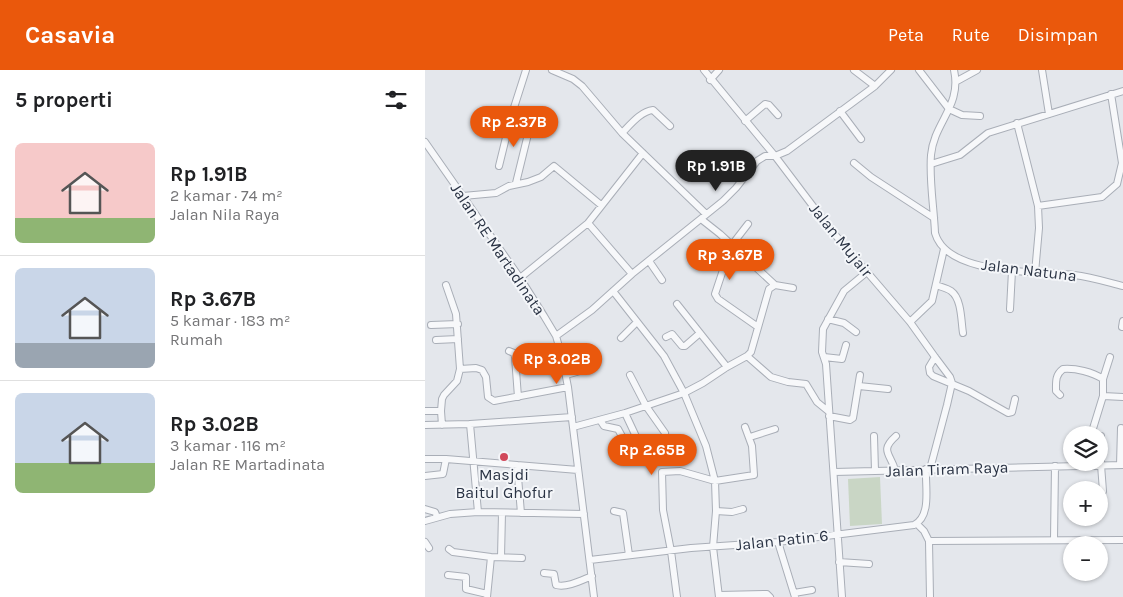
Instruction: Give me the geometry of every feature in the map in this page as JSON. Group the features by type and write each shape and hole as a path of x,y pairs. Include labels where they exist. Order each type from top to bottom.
{"street":[{"path":"499,166 511,117 526,70"},
{"path":"552,70 573,79 592,96 622,133 731,246 775,285 793,288"},
{"name":"Jalan Mujair","path":"704,70 775,156 831,230 910,322 951,377 952,383"},
{"path":"711,80 719,70"},
{"path":"854,70 875,86"},
{"path":"556,336 592,310 703,217 736,188 757,161 765,156 783,154 875,86 891,70"},
{"path":"919,70 949,109 962,115 980,116"},
{"path":"910,322 932,301 944,249 937,239 934,218 931,154 934,142 955,96 957,82 954,70"},
{"path":"957,82 977,70"},
{"path":"1042,70 1049,114"},
{"path":"931,164 959,154 988,133 1123,91"},
{"path":"1038,206 1105,196 1114,188 1119,180 1122,162 1111,94"},
{"path":"745,121 765,104 769,105 778,115"},
{"path":"622,133 650,109 655,111 670,126"},
{"path":"840,111 861,139"},
{"path":"491,113 511,117 529,126 517,181"},
{"path":"1017,123 1038,206 1039,228 1035,272"},
{"name":"Jalan RE Martadinata","path":"425,142 520,278 556,336 568,387 595,597"},
{"path":"520,278 588,223 643,153"},
{"path":"854,163 879,183 934,218"},
{"path":"461,193 491,194 517,181 528,182 541,177 555,166 601,205"},
{"path":"588,223 633,274"},
{"path":"749,224 731,246 715,295 757,328"},
{"name":"Jalan Natuna","path":"944,249 955,257 991,268 1078,275 1123,286"},
{"path":"649,261 662,280"},
{"path":"1010,309 1012,271"},
{"path":"842,597 822,340 823,329 844,291 867,272"},
{"path":"442,425 441,411 444,395 457,381 460,368 458,324 454,305 446,285"},
{"path":"573,426 625,413 684,393 747,356 751,352 768,292 775,285"},
{"path":"936,285 949,290 955,295 963,333"},
{"path":"613,291 664,356 684,393 707,446 715,481 716,510 713,547 719,596 767,594 770,597"},
{"path":"677,304 727,367"},
{"path":"828,319 848,325 856,332"},
{"path":"621,338 637,322"},
{"path":"431,326 458,324"},
{"path":"666,337 672,334 682,346 685,346 700,333"},
{"path":"436,340 458,339"},
{"path":"824,357 842,359 846,345"},
{"path":"509,351 514,353 515,357 518,396"},
{"path":"747,356 771,377 788,382 806,384 817,402 828,414 852,419 861,376"},
{"path":"935,357 929,367 930,373 969,391 1008,413 1013,412 1015,399"},
{"path":"1094,426 1103,396 1103,379 1110,357"},
{"path":"566,375 593,367"},
{"path":"460,368 482,370 486,377 486,393 490,400 494,401 568,387"},
{"path":"1059,395 1056,391 1056,378 1063,369 1095,374 1103,379"},
{"path":"630,375 647,406 665,432"},
{"path":"924,531 928,469 952,383"},
{"path":"859,386 889,390"},
{"path":"1103,396 1123,397"},
{"path":"425,411 441,411"},
{"path":"625,413 640,445"},
{"path":"425,425 572,417"},
{"path":"600,420 604,426 618,429 624,440"},
{"path":"470,424 478,512"},
{"path":"677,597 663,510 663,472 681,471 715,481 754,475 750,437 745,427"},
{"path":"1121,428 1121,465"},
{"path":"750,437 775,429"},
{"path":"874,436 875,471"},
{"path":"895,470 887,452 889,442 896,436"},
{"path":"425,459 578,470"},
{"path":"425,476 443,474 446,460"},
{"path":"517,465 521,513"},
{"name":"Jalan Tiram Raya","path":"1108,465 1121,465"},
{"path":"1054,540 1055,466"},
{"name":"Jalan Tiram Raya","path":"833,472 1063,466"},
{"path":"716,510 727,512 743,509"},
{"path":"425,510 435,512 437,517"},
{"path":"614,511 623,513 629,555"},
{"path":"425,521 449,514 478,512 584,514"},
{"path":"501,557 503,513"},
{"path":"924,516 917,524 924,531 929,542 930,597"},
{"name":"Jalan Patin 6","path":"590,560 691,548 778,542 917,524"},
{"path":"929,542 1123,540"},
{"path":"778,542 795,595 812,590"},
{"path":"449,549 453,552 491,557 522,558"},
{"path":"448,575 466,577 466,589 487,596 491,557"},
{"path":"839,562 869,564"},
{"path":"544,573 555,574 559,586 575,583 592,576"}],"green space":[{"path":"880,477 882,524 850,526 848,479"}],"place":[{"name":"Masjdi Baitul Ghofur","path":"504,457"}]}
